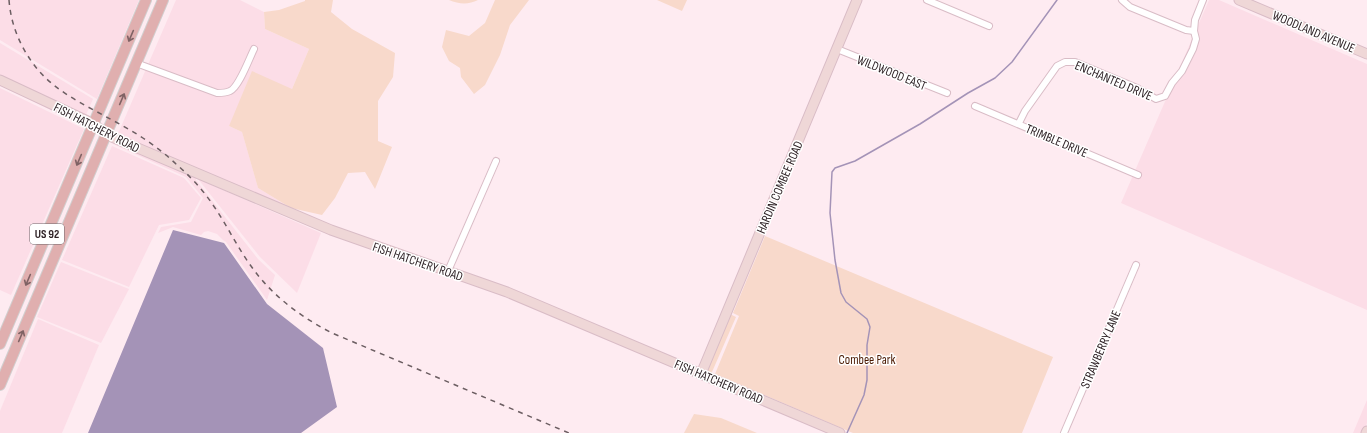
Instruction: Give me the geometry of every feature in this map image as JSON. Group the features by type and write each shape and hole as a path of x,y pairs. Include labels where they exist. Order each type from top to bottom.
{"main road":[{"name":"US 92","path":"0,344 146,0"},
{"name":"US 92","path":"0,385 163,0"},
{"path":"41,248 56,254"},
{"path":"0,377 12,356"}],"street":[{"name":"HARDIN COMBEE ROAD","path":"701,374 857,0"},
{"path":"927,0 989,26"},
{"path":"1122,0 1130,7 1186,30 1194,31"},
{"name":"ENCHANTED DRIVE","path":"1019,123 1025,111 1057,66 1065,62 1075,62 1138,88 1156,98 1165,96 1172,83 1182,71 1191,54 1196,39 1194,20 1203,0"},
{"name":"WOODLAND AVENUE","path":"1239,0 1367,54"},
{"path":"136,63 217,94 232,90 237,84 254,49"},
{"name":"WILDWOOD EAST","path":"837,49 947,93"},
{"name":"FISH HATCHERY ROAD","path":"0,80 94,124 106,135 331,230 507,292 840,433"},
{"name":"TRIMBLE DRIVE","path":"975,106 1019,123 1138,175"},
{"path":"448,271 496,161"},
{"name":"STRAWBERRY LANE","path":"1064,433 1136,265"}],"shaded area":[{"path":"0,0 139,0 97,99 0,40"},
{"path":"176,0 240,0 264,12 265,29 309,49 292,89 229,126 242,132 258,188 291,208 291,210 117,136"},
{"path":"1209,0 1219,0 1367,64 1367,310 1121,203"},
{"path":"0,43 93,99 85,117 0,77"},
{"path":"0,83 83,122 81,125 0,85"},
{"path":"0,88 84,129 11,295 0,290"},
{"path":"114,141 196,177 196,180 258,259 275,275 267,300 226,242 217,234 208,231 201,235 173,227 158,233 161,227 191,222 203,198 186,177 113,144"},
{"path":"112,146 184,178 201,198 189,220 159,225 129,287 62,260"},
{"path":"198,179 321,233 297,293 260,257"},
{"path":"173,230 224,243 267,304 323,348 337,407 301,433 88,433"},
{"path":"61,262 129,289 101,343 37,317"},
{"path":"38,319 99,345 62,433 0,433 0,411"},
{"path":"1367,400 1367,423 1363,433 1353,433"}],"green space":[{"path":"305,0 333,0 331,12 352,29 395,53 393,77 378,101 378,141 392,147 375,189 365,172 348,173 335,198 322,215 291,208 258,188 242,132 229,126 252,71 292,89 309,49 265,29 264,12 279,10"},
{"path":"449,0 478,0 471,3 464,3"},
{"path":"495,0 529,0 510,25 500,55 485,85 474,94 461,77 460,68 449,61 442,47 446,30 469,36 485,23"},
{"path":"657,0 687,0 682,11"},
{"name":"Combee Park","path":"765,236 1053,357 1022,433 853,433 715,374 739,316 733,313"},
{"path":"730,314 736,317 712,372 713,375 705,373"},
{"path":"694,414 721,418 757,433 684,433"}],"waterway":[{"path":"847,433 864,395 867,380 867,345 870,327 867,319 846,302 841,293 835,260 830,213 832,172 835,168 855,161 920,124 968,93 995,78 1012,62 1057,0"}],"railway":[{"path":"9,0 12,20 18,38 27,55 39,71 64,92 129,129 169,157 186,173 209,199 246,259 259,277 268,287 298,313 332,333 569,433"}]}
